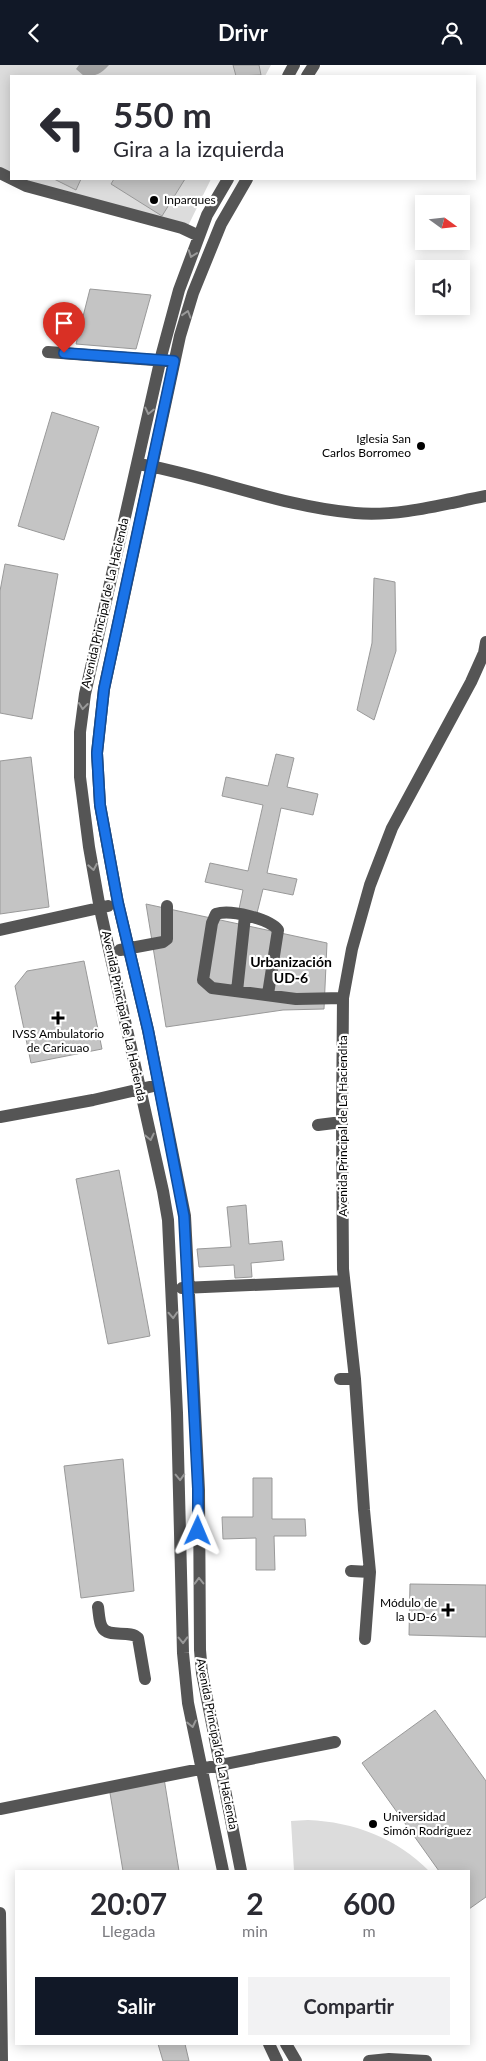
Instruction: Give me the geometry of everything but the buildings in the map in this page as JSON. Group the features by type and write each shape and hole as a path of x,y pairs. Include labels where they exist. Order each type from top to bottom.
{"street":[{"path":"14,180 26,186 182,228 199,237"},
{"name":"Avenida Principal de La Hacienda","path":"223,1870 188,1703 183,1653 181,1515 168,1220 100,909 80,777 80,732 85,694 160,361 179,290 206,215 227,180"},
{"name":"Avenida Principal de La Hacienda","path":"241,1870 202,1673 200,1650 198,1489 184,1216 148,1030 127,949 100,805 98,737 104,689 174,361 193,293 221,224 246,180"},
{"path":"48,352 174,361"},
{"path":"136,464 298,503 356,513 410,511 486,496"},
{"name":"Avenida Principal de La Haciendita","path":"365,1639 370,1573 355,1379 344,1281 343,998 352,949 370,885 392,828 471,682 485,650"},
{"path":"0,930 100,909 118,903"},
{"path":"110,952 163,942 167,939 167,906"},
{"path":"268,994 278,930 268,921 228,911 216,914 213,919 203,980 207,985 212,988 296,999 343,998"},
{"path":"237,991 245,916"},
{"path":"0,1117 93,1100 158,1085"},
{"path":"318,1125 342,1122"},
{"path":"172,1289 344,1281"},
{"path":"174,1340 191,1337"},
{"path":"340,1379 355,1379"},
{"path":"351,1571 370,1573"},
{"path":"98,1607 102,1628 106,1632 133,1634 138,1638 145,1679"},
{"path":"185,1675 202,1673"},
{"path":"0,1809 335,1742"},
{"path":"0,1913 2,2061"},
{"path":"269,2045 277,2061"},
{"path":"287,2045 296,2061"},
{"path":"368,2061 389,2059 426,2061"}],"shaded area":[{"path":"0,65 271,65 266,75 10,75 10,177 0,172"},
{"path":"79,65 109,65 95,75 83,75 76,69"},
{"path":"17,180 211,180 188,226"},
{"path":"291,1821 325,1821 358,1828 403,1849 428,1870 294,1870"}],"place":[{"name":"Inparques","path":"154,200"},
{"name":"Iglesia San Carlos Borromeo","path":"421,446"},
{"name":"IVSS Ambulatorio de Caricuao","path":"58,1018"},
{"name":"Módulo de la UD-6","path":"448,1610"},
{"name":"Universidad Simón Rodríguez","path":"373,1824"}],"district":[{"name":"Urbanización UD-6","path":"291,970"}],"route":[{"path":"64,353 174,361 104,689 97,753 98,787 105,834 127,949 148,1030 184,1216 190,1303 198,1531"}]}
